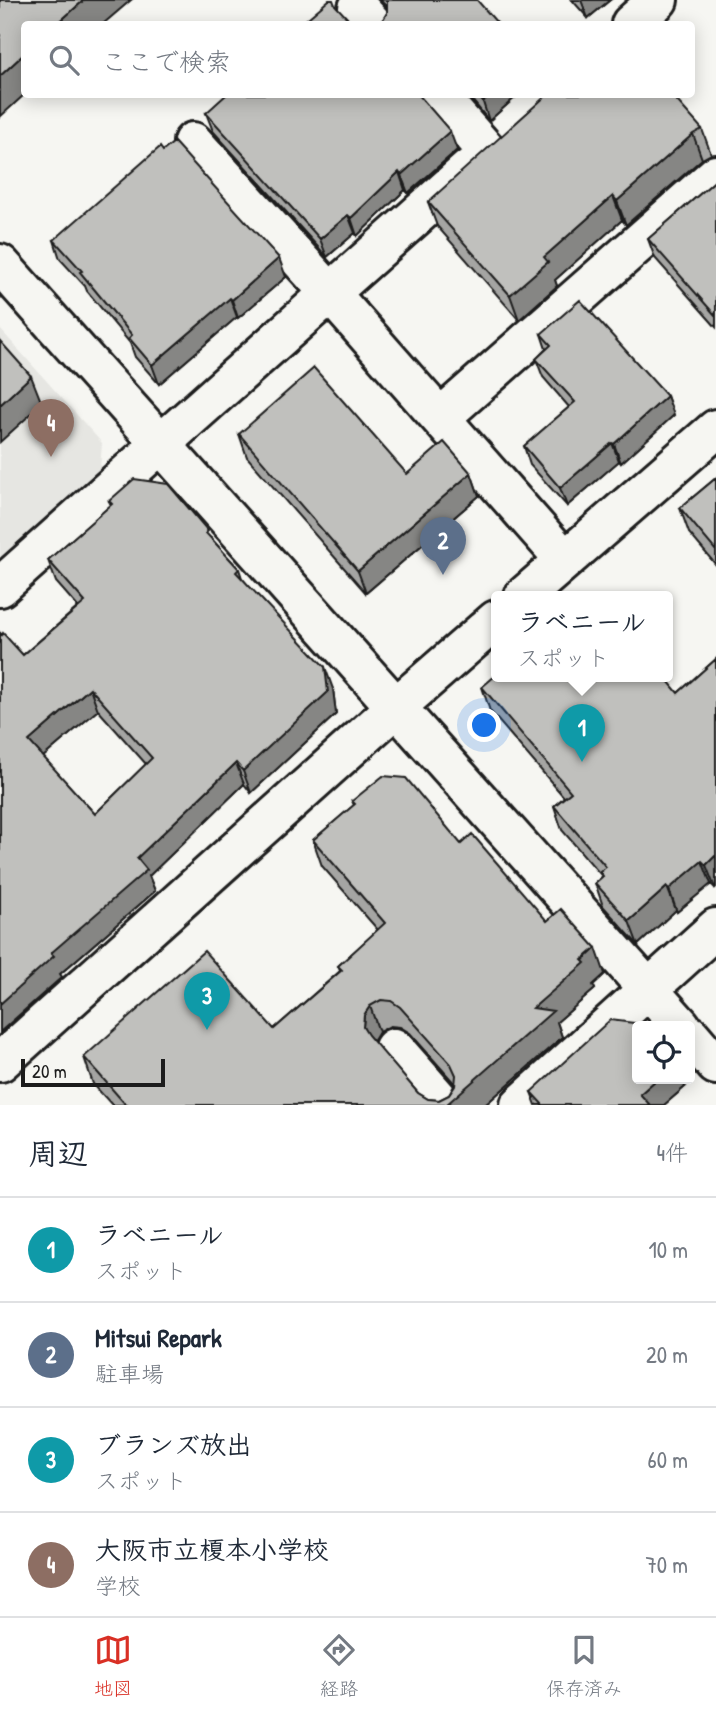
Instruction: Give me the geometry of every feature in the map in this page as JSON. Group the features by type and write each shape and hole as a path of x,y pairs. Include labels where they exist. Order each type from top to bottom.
{"street":[{"path":"634,21 658,0"},
{"path":"0,587 502,139 443,98"},
{"path":"193,142 565,560"},
{"path":"440,418 716,175"},
{"path":"0,264 677,1021"},
{"path":"530,591 716,429"},
{"path":"0,1062 491,624"},
{"path":"520,1105 716,928"},
{"path":"695,1041 716,1065"},
{"path":"394,1048 444,1105"}],"shaded area":[{"path":"0,329 102,443 100,470 0,559"}],"building":[{"path":"0,0 84,0 60,21 21,21 21,57 0,76"},
{"path":"329,0 333,0 350,21 304,21"},
{"path":"387,0 477,0 495,21 382,21 387,13"},
{"path":"223,98 421,98 450,131 401,175 399,172 351,218 348,215 320,239 206,113"},
{"path":"544,98 675,98 702,129 617,201 613,196 544,257 548,262 510,295 428,202"},
{"path":"174,142 279,258 152,365 129,338 132,335 80,272 82,271 54,240 160,147 163,151"},
{"path":"716,180 716,316 648,239"},
{"path":"580,300 667,396 560,488 524,446 575,402 536,359 551,345 541,334"},
{"path":"0,341 31,376 0,405"},
{"path":"314,368 407,474 444,442 471,473 358,571 239,434"},
{"path":"716,478 716,551 680,508"},
{"path":"134,479 168,484 208,531 206,533 239,569 236,572 325,667 328,692 243,771 236,763 137,858 147,870 51,953 54,956 0,1004 0,633 23,655 85,602 48,560 112,504 109,501","holes":["90,688 152,758 95,814 29,741"]},
{"path":"716,659 716,855 706,865 702,861 669,889 667,887 629,921 595,883 603,876 600,872 606,867 554,806 571,792 482,687 491,679 491,682 669,682 678,693"},
{"path":"383,776 406,778 461,844 472,834 547,921 561,909 596,948 582,960 585,963 533,1008 553,1011 446,1105 126,1105 84,1057 204,951 274,1029 342,970 338,966 385,923 313,840 355,804 352,801","holes":["381,1000 391,1001 400,1007 451,1064 456,1075 455,1086 449,1095 439,1100 428,1099 418,1093 363,1027 364,1015 370,1006"]},
{"path":"610,1020 632,1023 632,1084 651,1084 640,1094 650,1105 543,1105 531,1092"}],"place":[{"name":"大阪市立榎本小学校","path":"51,457"},
{"name":"Mitsui Repark","path":"443,575"},
{"name":"ラベニール","path":"582,762"},
{"name":"ブランズ放出","path":"207,1030"}]}
